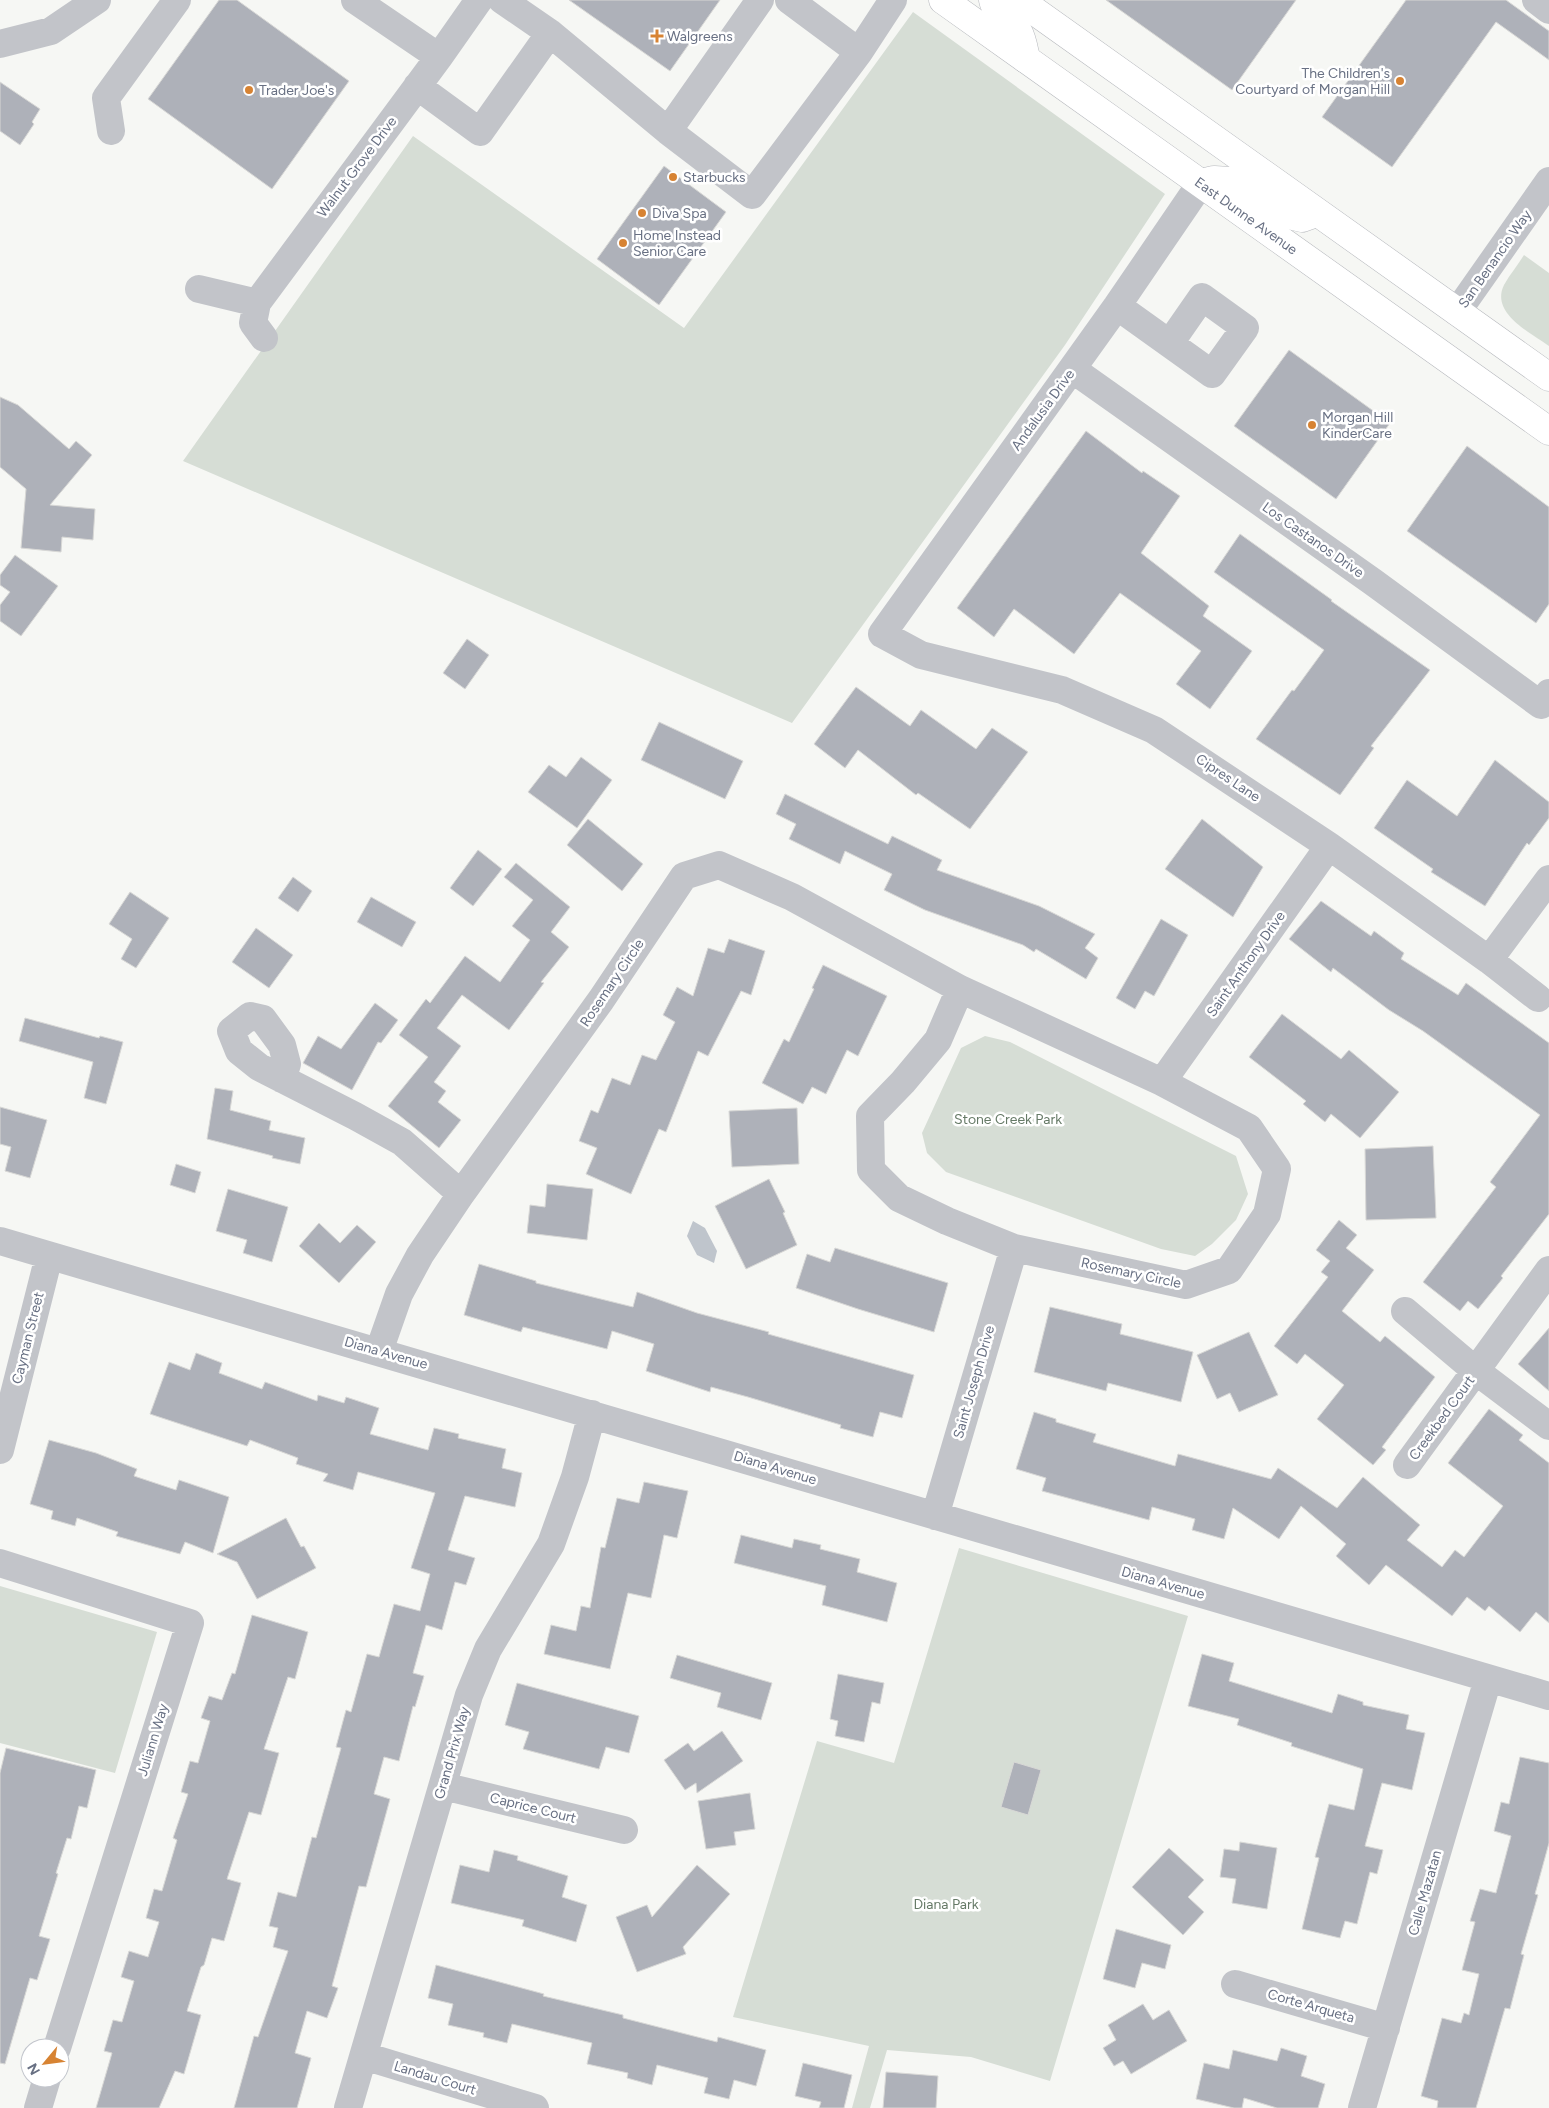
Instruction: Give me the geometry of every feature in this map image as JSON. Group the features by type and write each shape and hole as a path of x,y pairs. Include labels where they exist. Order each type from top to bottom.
{"main road":[{"name":"East Dunne Avenue","path":"943,0 1549,431"},
{"path":"993,0 999,13 1022,38 1026,59"},
{"path":"1019,0 1549,378"},
{"path":"1201,183 1214,180 1230,182 1285,214 1302,218 1316,212"},
{"path":"1510,403 1549,407"}],"street":[{"path":"0,44 51,31 97,0"},
{"path":"111,131 106,98 178,0"},
{"path":"355,0 439,57"},
{"name":"Walnut Grove Drive","path":"257,303 479,0"},
{"path":"502,0 550,33 668,131 752,195 859,52 893,0"},
{"path":"668,131 760,0"},
{"path":"789,0 859,52"},
{"path":"1536,0 1549,10"},
{"path":"417,86 480,132 550,33"},
{"name":"San Benancio Way","path":"1457,312 1549,181"},
{"name":"Andalusia Drive","path":"882,634 1072,370 1201,183"},
{"path":"199,289 257,303 253,323 264,338"},
{"path":"1117,306 1170,343"},
{"name":"Los Castanos Drive","path":"1072,370 1373,582 1540,705 1549,693"},
{"name":"Cipres Lane","path":"882,634 921,655 1062,690 1154,730 1329,846 1489,960 1538,998"},
{"name":"Saint Anthony Drive","path":"1162,1082 1329,846"},
{"name":"Rosemary Circle","path":"379,1351 399,1294 420,1255 601,1000 684,876 719,865 792,897 960,989 1162,1082 1249,1128 1276,1169 1267,1214 1229,1270 1186,1285 1014,1248 947,1221 899,1198 871,1170 870,1116 903,1082 938,1040 960,989"},
{"path":"1489,960 1549,879"},
{"path":"282,1079 402,1142 462,1194"},
{"name":"Diana Avenue","path":"0,1241 1549,1696"},
{"name":"Saint Joseph Drive","path":"935,1516 1014,1248"},
{"name":"Cayman Street","path":"0,1450 49,1256"},
{"name":"Creekbed Court","path":"1407,1465 1549,1270"},
{"path":"1405,1312 1476,1371 1549,1426"},
{"name":"Grand Prix Way","path":"348,2108 469,1695 488,1649 551,1544 575,1477 592,1414"},
{"name":"Juliann Way","path":"0,1563 190,1623 59,2038"},
{"name":"Calle Mazatan","path":"1362,2108 1488,1679"},
{"name":"Caprice Court","path":"443,1786 624,1830"},
{"name":"Corte Arqueta","path":"1235,1984 1386,2028"},
{"name":"Landau Court","path":"364,2056 535,2108"},
{"path":"38,2108 44,2088"}],"green space":[{"path":"913,12 1165,194 1065,345 792,723 183,461 413,136 684,328"},
{"path":"1524,255 1549,273 1549,346 1514,321 1503,305 1501,295 1504,285"},
{"name":"Stone Creek Park","path":"985,1036 1010,1042 1236,1156 1248,1194 1236,1220 1212,1244 1195,1256 1161,1249 946,1172 927,1153 922,1133 961,1048"},
{"name":"Diana Park","path":"959,1548 1188,1616 1050,2081 971,2057 887,2050 870,2108 852,2108 869,2046 733,2017 817,1741 894,1763"},
{"path":"0,1586 157,1632 115,1773 0,1743"}],"shaded area":[{"path":"693,1221 705,1228 717,1251 714,1263 697,1255 687,1236"}],"building":[{"name":"Trader Joe's","path":"219,0 237,0 349,81 272,189 148,99"},
{"name":"Walgreens","path":"569,0 720,0 670,71"},
{"path":"1106,0 1296,0 1232,90"},
{"name":"The Children's Courtyard of Morgan Hill","path":"1406,0 1506,0 1549,31 1549,60 1496,22 1392,167 1322,117"},
{"path":"0,82 40,109 32,122 34,124 20,145 0,131"},
{"path":"664,166 726,212 659,305 597,259"},
{"name":"Morgan Hill KinderCare","path":"1289,350 1390,423 1336,499 1234,426"},
{"path":"0,397 18,405 69,449 76,441 92,455 50,505 95,509 93,540 62,537 61,552 21,548 26,489 0,467"},
{"path":"1086,431 1142,473 1143,471 1180,496 1141,553 1209,606 1203,616 1252,651 1210,709 1176,684 1201,651 1120,593 1074,654 1014,609 994,637 957,608"},
{"path":"1467,446 1549,507 1549,604 1536,623 1407,531"},
{"path":"1240,534 1331,601 1430,670 1371,746 1374,748 1340,795 1256,739 1324,650 1214,572"},
{"path":"15,555 58,586 21,636 0,621 0,605 10,592 0,585 0,575"},
{"path":"467,639 489,655 465,689 443,673"},
{"path":"856,687 910,726 921,710 976,749 992,728 1028,752 970,829 918,793 916,795 858,750 845,768 814,744"},
{"path":"659,722 743,761 725,799 641,760"},
{"path":"581,757 612,780 577,828 528,792 549,765 566,777"},
{"path":"1495,760 1549,802 1549,818 1529,845 1527,843 1485,906 1431,872 1433,869 1374,828 1407,780 1457,816"},
{"path":"785,794 888,844 892,836 942,860 937,870 1039,906 1095,934 1085,948 1098,958 1086,979 1036,949 1034,952 1023,945 925,910 884,890 892,874 845,851 840,864 789,839 796,824 776,814"},
{"path":"588,819 643,864 622,891 567,845"},
{"path":"1202,819 1263,867 1233,917 1165,869"},
{"path":"478,850 502,869 473,906 450,888"},
{"path":"516,863 570,907 551,932 569,947 541,982 544,983 509,1030 462,995 437,1028 461,1046 434,1082 446,1091 438,1102 461,1120 439,1148 388,1106 428,1057 399,1035 426,999 430,1003 465,956 500,982 530,940 512,926 533,900 504,877"},
{"path":"293,877 312,891 298,912 278,898"},
{"path":"130,892 169,918 136,968 121,959 132,939 109,924"},
{"path":"371,897 416,922 402,947 357,922"},
{"path":"1321,901 1371,936 1374,931 1404,953 1401,959 1458,995 1466,983 1549,1043 1549,1214 1478,1309 1468,1301 1460,1311 1423,1282 1496,1187 1490,1182 1540,1115 1423,1031 1389,1010 1333,968 1331,972 1289,939"},
{"path":"1161,919 1188,935 1154,996 1145,991 1135,1009 1116,998"},
{"path":"256,928 293,955 269,988 232,962"},
{"path":"729,939 765,951 751,995 741,991 708,1056 698,1051 666,1132 659,1129 631,1194 586,1174 597,1148 579,1141 591,1110 598,1113 612,1078 630,1085 642,1055 656,1060 675,1022 663,1015 677,987 693,996 708,948 724,953"},
{"path":"823,965 887,996 858,1056 847,1050 826,1094 812,1087 803,1104 762,1083 784,1039 789,1042"},
{"path":"375,1003 398,1020 381,1043 378,1042 352,1090 303,1063 318,1036 341,1049"},
{"path":"1282,1014 1341,1059 1349,1050 1399,1092 1360,1138 1331,1114 1325,1122 1303,1104 1306,1101 1249,1057"},
{"path":"25,1018 99,1038 100,1036 123,1042 106,1104 84,1098 93,1062 19,1041"},
{"path":"215,1088 233,1091 230,1110 271,1121 269,1130 305,1138 300,1164 207,1139"},
{"path":"0,1107 47,1120 30,1178 5,1171 11,1147 0,1144"},
{"path":"797,1108 799,1164 732,1167 729,1111"},
{"path":"1433,1146 1436,1218 1366,1220 1365,1149"},
{"path":"176,1164 201,1172 195,1193 170,1185"},
{"path":"769,1179 785,1212 783,1213 797,1245 746,1269 715,1206"},
{"path":"547,1184 593,1189 587,1240 527,1233 530,1205 545,1207"},
{"path":"228,1189 288,1207 272,1262 243,1253 247,1240 216,1231"},
{"path":"1339,1220 1357,1235 1346,1248 1374,1270 1342,1311 1380,1342 1385,1336 1435,1377 1382,1447 1386,1450 1373,1465 1317,1419 1344,1385 1305,1354 1297,1364 1274,1346 1328,1277 1321,1272 1330,1261 1316,1250"},
{"path":"319,1223 340,1243 357,1225 376,1242 339,1283 299,1246"},
{"path":"835,1248 948,1283 934,1332 796,1288 807,1254 830,1262"},
{"path":"479,1264 536,1281 536,1283 633,1307 637,1292 697,1313 769,1332 768,1334 914,1375 902,1418 880,1412 873,1437 840,1428 841,1425 748,1397 711,1387 710,1392 646,1371 654,1344 612,1331 607,1349 523,1327 521,1332 464,1315"},
{"path":"1050,1307 1122,1324 1120,1334 1193,1352 1181,1402 1108,1383 1106,1391 1034,1372"},
{"path":"1549,1328 1549,1391 1518,1364"},
{"path":"1249,1332 1278,1395 1239,1412 1230,1393 1217,1399 1197,1355"},
{"path":"196,1353 222,1363 219,1373 262,1389 265,1382 317,1401 318,1395 344,1403 346,1397 379,1408 370,1434 428,1450 434,1428 459,1434 458,1438 506,1449 502,1468 522,1473 515,1507 465,1496 448,1550 475,1558 466,1585 455,1582 442,1630 426,1625 413,1673 424,1676 415,1707 413,1706 399,1761 384,1757 374,1794 390,1799 366,1887 359,1886 332,1986 338,1988 327,2018 307,2011 295,2053 311,2058 297,2108 234,2108 254,2036 258,2037 288,1951 273,1947 278,1928 269,1926 278,1892 296,1897 312,1837 316,1838 341,1748 336,1747 346,1710 351,1712 367,1654 379,1657 394,1604 420,1611 430,1574 411,1568 435,1493 358,1472 353,1490 323,1481 328,1474 296,1464 298,1458 250,1440 247,1446 150,1414 169,1362 190,1370"},
{"path":"1489,1409 1523,1435 1519,1440 1549,1463 1549,1623 1536,1612 1520,1632 1489,1606 1485,1611 1467,1597 1452,1616 1386,1565 1369,1585 1336,1556 1346,1544 1301,1506 1279,1539 1233,1508 1224,1539 1192,1530 1195,1519 1152,1507 1149,1520 1042,1491 1046,1478 1016,1469 1034,1412 1056,1419 1056,1422 1096,1434 1093,1442 1175,1466 1178,1454 1271,1479 1278,1468 1337,1508 1363,1477 1420,1525 1407,1540 1442,1567 1455,1550 1464,1557 1503,1506 1448,1463"},
{"path":"49,1440 96,1453 137,1469 134,1476 176,1490 179,1480 229,1497 213,1553 185,1542 180,1554 116,1536 118,1532 77,1518 75,1526 51,1519 53,1511 30,1504"},
{"path":"644,1482 688,1491 677,1538 664,1535 651,1598 628,1593 610,1669 544,1654 551,1625 576,1631 581,1606 590,1608 601,1547 605,1548 617,1498 639,1503"},
{"path":"286,1518 301,1547 304,1546 316,1568 257,1599 237,1562 217,1554"},
{"path":"741,1535 792,1548 794,1539 821,1545 820,1549 860,1559 857,1572 897,1583 887,1622 822,1605 826,1586 734,1563"},
{"path":"252,1615 308,1632 295,1679 288,1677 264,1749 279,1753 261,1815 249,1812 227,1879 241,1883 224,1941 212,1938 187,2011 201,2015 184,2074 175,2071 159,2108 96,2108 112,2053 104,2051 113,2020 122,2022 134,1981 121,1977 129,1951 148,1957 159,1922 146,1918 154,1889 162,1891 177,1840 173,1838 188,1794 181,1792 190,1761 198,1763 210,1721 201,1718 209,1696 222,1700 232,1673 235,1674"},
{"path":"1202,1654 1234,1663 1229,1681 1332,1713 1338,1694 1363,1702 1363,1705 1409,1715 1406,1729 1425,1733 1412,1790 1382,1783 1365,1846 1383,1850 1377,1874 1370,1872 1357,1924 1345,1921 1340,1938 1302,1929 1319,1858 1315,1857 1329,1804 1354,1810 1363,1769 1291,1746 1292,1743 1237,1725 1239,1719 1188,1706"},
{"path":"677,1655 772,1683 761,1720 717,1707 721,1693 670,1678"},
{"path":"838,1674 884,1683 880,1704 872,1702 864,1742 835,1736 838,1721 830,1719"},
{"path":"517,1683 639,1716 629,1753 606,1747 599,1769 523,1749 529,1732 505,1725"},
{"path":"722,1731 743,1761 697,1793 696,1783 685,1790 664,1760 688,1743 694,1751"},
{"path":"6,1748 96,1770 87,1808 79,1806 71,1839 67,1838 56,1873 58,1874 39,1936 50,1939 37,1980 30,1978 5,2064 0,2063 0,1773"},
{"path":"1520,1757 1549,1763 1549,1843 1535,1894 1538,1895 1521,1954 1524,1955 1510,2009 1505,2008 1476,2108 1437,2108 1438,2101 1421,2096 1442,2018 1461,2023 1464,2013 1469,2015 1479,1974 1462,1970 1475,1922 1470,1921 1480,1889 1496,1893 1511,1836 1494,1831 1501,1802 1509,1804"},
{"path":"1014,1762 1041,1770 1028,1815 1001,1807"},
{"path":"750,1793 755,1829 734,1832 736,1845 706,1849 698,1801"},
{"path":"1240,1842 1277,1848 1267,1909 1232,1903 1236,1879 1220,1877 1224,1849 1239,1851"},
{"path":"1169,1848 1204,1880 1188,1897 1204,1912 1183,1935 1132,1887"},
{"path":"494,1850 518,1856 517,1860 568,1876 562,1897 587,1905 576,1942 522,1926 524,1920 451,1903 460,1865 489,1872"},
{"path":"697,1865 730,1894 683,1947 686,1954 637,1972 616,1917 647,1905 652,1917"},
{"path":"1116,1929 1171,1945 1165,1969 1142,1963 1135,1988 1103,1979"},
{"path":"436,1965 544,1994 543,1996 623,2015 623,2018 717,2042 718,2037 766,2050 756,2086 734,2080 729,2099 704,2093 708,2078 657,2065 652,2085 627,2078 628,2073 587,2064 592,2043 512,2024 507,2043 483,2037 484,2033 448,2025 453,2004 428,1998"},
{"path":"1143,2004 1153,2020 1169,2010 1187,2041 1131,2074 1123,2061 1114,2066 1103,2048 1116,2040 1108,2025"},
{"path":"1281,2048 1307,2056 1301,2076 1325,2084 1318,2108 1277,2108 1244,2098 1242,2108 1234,2108 1196,2099 1204,2063 1229,2069 1233,2050 1277,2061"},
{"path":"803,2063 852,2075 844,2108 819,2108 821,2102 795,2096"},
{"path":"886,2072 938,2076 936,2108 883,2108"}],"place":[{"name":"Walgreens","path":"657,36"},
{"name":"The Children's Courtyard of Morgan Hill","path":"1400,81"},
{"name":"Trader Joe's","path":"249,90"},
{"name":"Starbucks","path":"673,177"},
{"name":"Diva Spa","path":"642,213"},
{"name":"Home Instead Senior Care","path":"623,243"},
{"name":"Morgan Hill KinderCare","path":"1312,425"}]}
